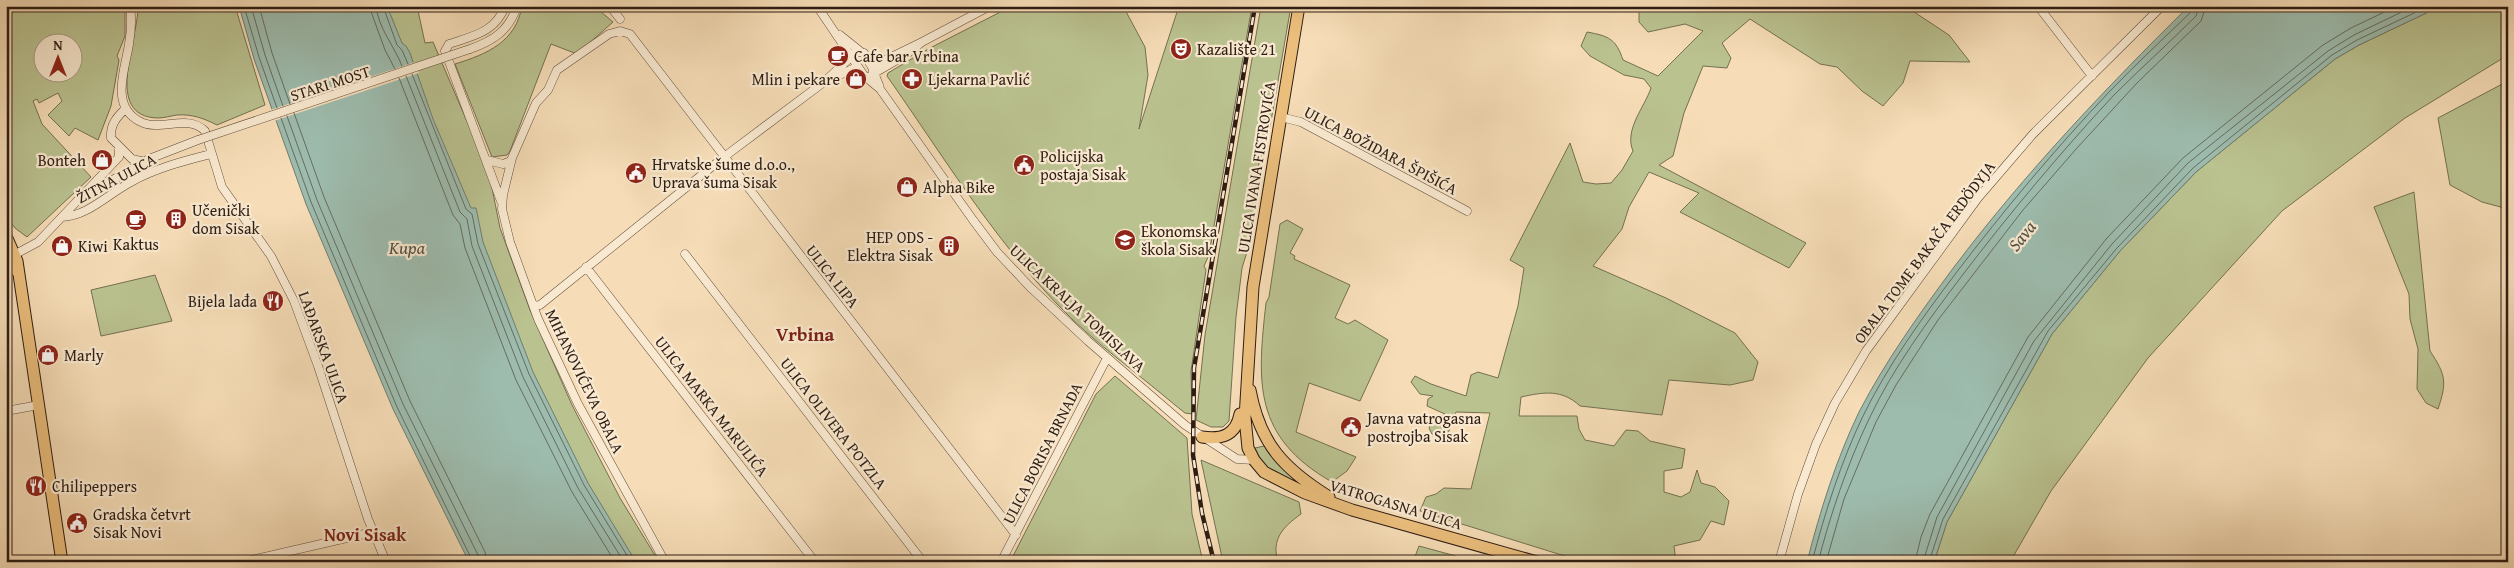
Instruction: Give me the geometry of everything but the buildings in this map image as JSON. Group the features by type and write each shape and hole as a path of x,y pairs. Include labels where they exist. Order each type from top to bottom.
{"main road":[{"name":"ULICA IVANA FISTROVIĆA","path":"1246,366 1253,287 1298,6"},
{"path":"6,236 9,258 18,272 62,562"},
{"path":"1246,366 1246,442 1254,460"},
{"path":"1246,366 1256,417 1266,440 1276,455 1298,476 1352,510"},
{"path":"1202,437 1220,438 1234,431 1245,398"},
{"name":"VATROGASNA ULICA","path":"1254,460 1264,472 1276,480 1352,510 1537,562"}],"street":[{"path":"126,108 122,100 121,82 131,34 130,6"},
{"name":"MIHANOVIĆEVA OBALA","path":"505,6 500,18 490,29 449,44 445,51 487,160 502,204 510,242 538,318 578,404 665,562"},
{"name":"STARI MOST","path":"198,140 470,50 500,35 513,18 517,6"},
{"path":"610,6 620,19"},
{"path":"817,6 851,56"},
{"path":"870,64 879,63 990,6"},
{"path":"2038,6 2092,76"},
{"name":"OBALA TOME BAKAČA ERDÖDYJA","path":"1779,562 1798,494 1816,444 1835,403 1858,364 1978,198 2039,127 2162,6"},
{"name":"MIHANOVIĆEVA OBALA","path":"502,204 512,159 532,110 548,90 557,70 609,34 620,30 630,34"},
{"path":"835,31 860,50 870,64 871,75 914,49 922,42"},
{"name":"ULICA LIPA","path":"630,34 1016,535"},
{"path":"534,306 540,305 724,157 824,82 855,50 860,50"},
{"name":"ULICA KRALJA TOMISLAVA","path":"851,56 857,67 871,75 997,252 1030,287 1107,358 1202,437 1237,460 1254,460"},
{"path":"824,82 857,67"},
{"name":"ŽITNA ULICA","path":"126,108 115,120 110,132 112,142 135,161 145,162"},
{"name":"LAĐARSKA ULICA","path":"126,108 138,121 147,125 188,123 201,127 205,131 216,171 224,190 271,256 294,301 318,366 373,532 386,562"},
{"name":"ULICA BOŽIDARA ŠPIŠIĆA","path":"1281,117 1300,122 1467,211"},
{"name":"ŽITNA ULICA","path":"82,198 145,162 198,140"},
{"name":"ŽITNA ULICA","path":"9,258 38,242 119,158 120,149"},
{"name":"ŽITNA ULICA","path":"62,218 83,212 131,182 154,171 212,154"},
{"path":"487,160 503,164 512,159"},
{"name":"ULICA OLIVERA POTZLA","path":"685,254 924,562"},
{"name":"ULICA MARKA MARULIĆA","path":"586,267 815,562"},
{"name":"ULICA BORISA BRNADA","path":"1001,562 1107,358"},
{"path":"6,411 39,405"},
{"path":"243,562 272,559 373,532"}],"green space":[{"path":"6,6 125,6 125,36 117,56 119,60 111,106 98,140 75,128 69,136 48,115 62,101 58,93 39,103 37,99 33,101 42,124 91,177 27,237 15,228 6,216"},
{"path":"138,6 235,6 265,105 217,125 202,118 188,115 158,118 141,114 131,105 127,91 127,74"},
{"path":"374,6 417,6 425,43 433,42 489,173 500,228 530,310 572,405 620,498 659,562 552,562"},
{"path":"522,6 594,6 613,22 577,54 551,44 510,151 507,155 492,157 455,64 489,51 507,38 514,29"},
{"path":"1012,6 1123,6 1145,47 1148,75 1139,129 1179,6 1252,6 1209,255 1204,266 1206,270 1191,371 1192,414 1185,413 1099,344 1033,278 988,222 887,76 888,73 928,49"},
{"path":"1261,6 1291,6 1270,127 1259,163 1251,239 1242,268 1236,317 1229,421 1223,427 1211,427 1196,420 1205,335"},
{"path":"1643,6 1905,6 1949,35 1970,62 1910,61 1903,83 1883,106 1862,91 1837,67 1820,64 1750,19 1722,43 1731,58 1727,68 1703,66 1684,113 1673,156 1659,165 1806,243 1789,268 1680,212 1699,193 1649,172 1629,207 1622,229 1593,266 1666,298 1735,333 1758,362 1753,380 1730,385 1669,380 1662,415 1580,406 1566,397 1552,393 1521,397 1519,416 1577,416 1579,429 1585,440 1614,446 1626,430 1638,431 1650,441 1685,449 1682,468 1664,471 1664,492 1681,497 1690,492 1697,470 1701,483 1715,487 1729,501 1724,525 1711,521 1700,540 1674,546 1676,562 1584,562 1420,511 1426,497 1436,494 1444,488 1471,489 1490,413 1456,412 1446,439 1432,434 1429,428 1431,424 1445,414 1427,406 1428,399 1433,396 1420,394 1411,382 1415,376 1431,384 1466,396 1471,375 1478,372 1498,378 1518,306 1524,268 1510,260 1570,143 1583,182 1596,184 1611,183 1622,170 1633,151 1631,135 1633,127 1651,88 1644,79 1624,75 1590,56 1581,46 1587,32 1601,35 1611,40 1618,47 1623,60 1658,76 1703,31 1685,24 1648,32 1639,22 1639,10"},
{"path":"2441,6 2508,6 2508,55 2405,118 2282,211 2148,358 2051,491 2010,562 1934,562 1947,522 2052,334 2120,251 2196,172 2335,59 2359,45"},
{"path":"2508,81 2508,209 2482,202 2450,185 2438,118"},
{"path":"2414,192 2430,351 2442,373 2444,385 2438,409 2426,403 2417,389 2418,349 2410,319 2409,294 2374,207"},
{"path":"1287,220 1303,229 1290,253 1295,256 1294,259 1350,285 1335,318 1348,324 1355,320 1388,340 1360,401 1309,383 1296,432 1356,457 1347,471 1332,482 1306,465 1287,446 1274,427 1266,406 1262,383 1261,358 1266,303 1269,297 1280,224"},
{"path":"155,275 172,321 101,336 91,290"},
{"path":"1115,376 1187,438 1192,514 1203,562 1010,562 1096,394"},
{"path":"1264,446 1295,479 1292,480 1264,466 1255,448"},
{"path":"1201,460 1299,502 1301,514 1284,529 1277,540 1276,554 1278,562 1223,562"},
{"path":"1419,546 1478,562 1413,562"}],"water":[{"name":"Kupa","path":"239,6 387,6 402,43 410,53 433,119 471,208 476,208 483,242 533,372 588,483 636,562 469,562 393,409 306,204 254,59"},
{"name":"Sava","path":"2189,6 2441,6 2359,45 2335,59 2196,172 2120,251 2052,334 1947,522 1934,562 1807,562 1829,486 1859,412 1880,374 1916,319 1954,267 2009,198 2096,100"}],"pier":[{"path":"415,62 419,73 274,121 270,110"}],"railway":[{"path":"1214,562 1202,513 1193,455 1194,368 1255,6"}],"place":[{"name":"Kazalište 21","path":"1181,49"},
{"name":"Cafe bar Vrbina","path":"838,56"},
{"name":"Mlin i pekare","path":"856,79"},
{"name":"Ljekarna Pavlić","path":"912,79"},
{"name":"Bonteh","path":"102,160"},
{"name":"Policijska postaja Sisak","path":"1024,165"},
{"name":"Hrvatske šume d.o.o., Uprava šuma Sisak","path":"636,173"},
{"name":"Alpha Bike","path":"907,187"},
{"name":"Učenički dom Sisak","path":"176,219"},
{"name":"Kaktus","path":"136,220"},
{"name":"Ekonomska škola Sisak","path":"1125,240"},
{"name":"Kiwi","path":"62,246"},
{"name":"HEP ODS - Elektra Sisak","path":"949,246"},
{"name":"Bijela lađa","path":"273,301"},
{"name":"Marly","path":"48,355"},
{"name":"Javna vatrogasna postrojba Sisak","path":"1351,427"},
{"name":"Chilipeppers","path":"36,486"},
{"name":"Gradska četvrt Sisak Novi","path":"77,523"}],"district":[{"name":"Vrbina","path":"805,334"},
{"name":"Novi Sisak","path":"365,535"}]}
